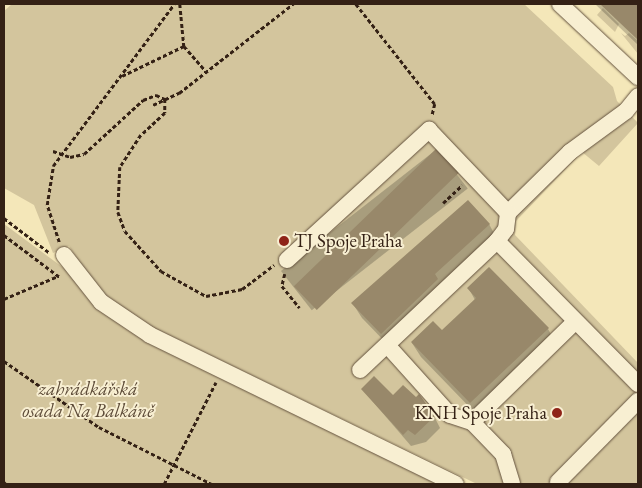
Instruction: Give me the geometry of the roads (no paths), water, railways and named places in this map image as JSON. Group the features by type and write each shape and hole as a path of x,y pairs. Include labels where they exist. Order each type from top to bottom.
{"street":[{"path":"560,4 638,77"},
{"path":"360,370 497,240 506,229 508,213 570,152 626,111 638,96"},
{"path":"287,260 428,130 508,213"},
{"path":"497,240 575,322 638,384"},
{"path":"68,262 101,302 150,335 456,484"},
{"path":"472,422 575,322"},
{"path":"387,345 450,415 472,422 503,454 512,484"},
{"path":"558,482 638,401"}],"place":[{"name":"TJ Spoje Praha","path":"284,241"},
{"name":"KNH Spoje Praha","path":"557,413"}],"park label":[{"name":"zahrádkářská osada Na Balkáně","path":"88,400"}]}
